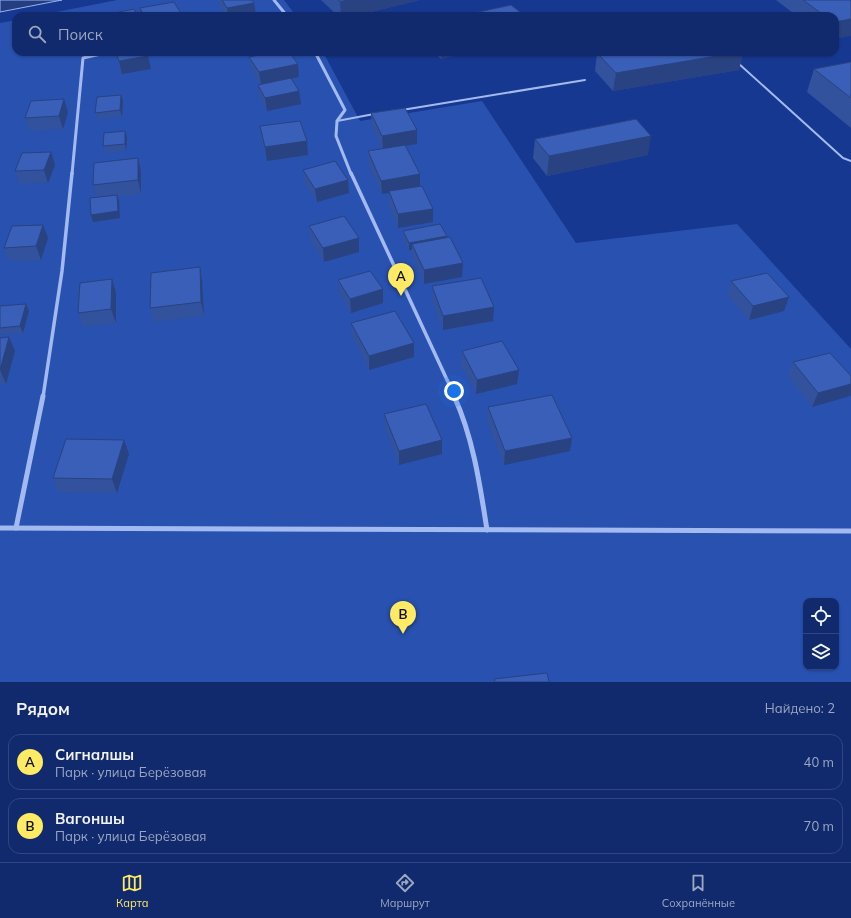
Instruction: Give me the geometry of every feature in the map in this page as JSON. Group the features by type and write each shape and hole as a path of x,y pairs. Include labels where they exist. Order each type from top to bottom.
{"street":[{"path":"274,0 284,12"},
{"path":"16,528 40,417 62,270 82,58 91,56"},
{"path":"317,56 345,110 337,121 336,136 354,182 464,417 482,496 487,530"},
{"path":"0,528 851,531"}],"lane":[{"path":"738,63 843,158 851,161"},
{"path":"397,110 584,80"},
{"path":"337,121 381,113"}],"shaded area":[{"path":"0,0 62,0 0,12"},
{"path":"117,0 284,0 293,12 56,12"},
{"path":"12,21 12,56 325,56 360,121 482,101 576,243 737,224 851,349 851,682 0,682 0,23"}],"building":[{"path":"222,0 252,0 254,3 227,8"},
{"path":"338,0 349,0 340,2"},
{"path":"803,0 851,0 851,19 839,21 839,12 820,12"},
{"path":"174,2 180,12 142,12 140,8"},
{"path":"511,5 520,12 479,12"},
{"path":"134,9 136,12 119,12"},
{"path":"117,56 148,56 119,61"},
{"path":"292,56 298,64 259,72 249,57"},
{"path":"600,56 716,56 616,73"},
{"path":"851,62 851,98 814,69"},
{"path":"291,78 299,91 265,98 258,85"},
{"path":"121,95 120,110 95,113 97,97"},
{"path":"64,99 59,116 25,118 31,101"},
{"path":"405,108 417,130 382,136 371,113"},
{"path":"636,119 651,136 549,156 535,139"},
{"path":"300,121 307,141 265,147 260,126"},
{"path":"125,131 125,144 103,146 104,133"},
{"path":"405,145 420,174 381,181 368,151"},
{"path":"51,152 44,170 15,171 22,153"},
{"path":"138,158 138,180 93,185 94,163"},
{"path":"335,161 348,180 315,189 303,170"},
{"path":"422,186 433,209 398,214 389,191"},
{"path":"117,195 118,211 91,215 90,198"},
{"path":"344,216 359,238 323,248 309,226"},
{"path":"440,224 447,236 409,243 403,231"},
{"path":"43,225 36,246 4,248 12,226"},
{"path":"450,237 463,263 424,270 412,244"},
{"path":"200,267 201,302 150,308 151,273"},
{"path":"370,271 383,289 350,299 338,280"},
{"path":"767,273 789,297 753,306 731,281"},
{"path":"481,278 494,307 443,316 432,286"},
{"path":"112,279 111,309 78,313 80,283"},
{"path":"26,304 20,326 0,328 0,306"},
{"path":"395,311 414,343 369,356 351,323"},
{"path":"9,337 0,370 0,338"},
{"path":"502,341 519,370 477,380 462,351"},
{"path":"830,353 851,376 851,384 818,393 793,362"},
{"path":"552,395 572,438 505,451 488,407"},
{"path":"426,404 442,440 399,451 384,414"},
{"path":"66,439 124,440 112,479 53,478"},
{"path":"547,673 549,682 495,682 494,679"}],"place":[{"name":"Сигналшы","path":"401,296"},
{"name":"Вагоншы","path":"403,634"}]}
